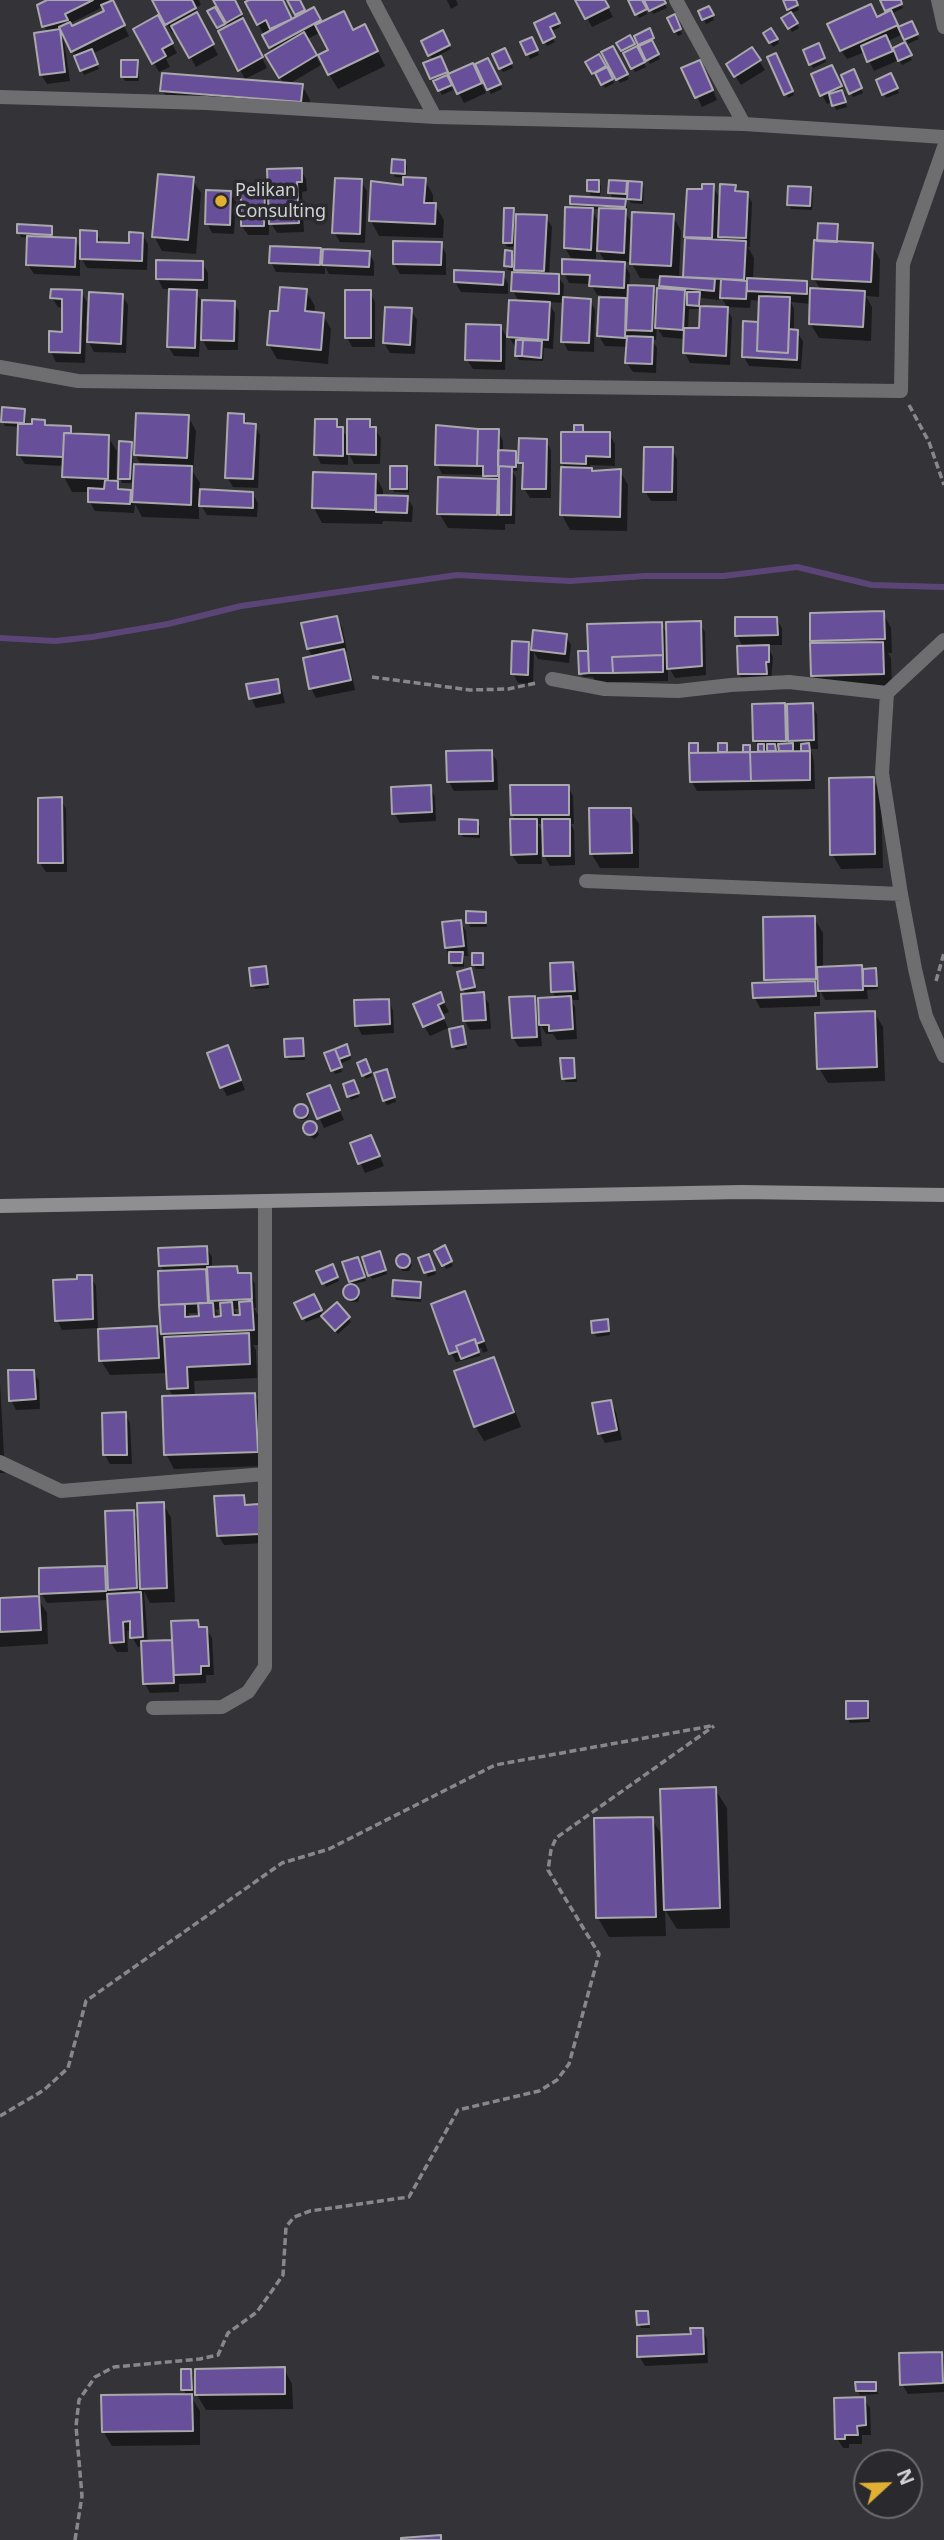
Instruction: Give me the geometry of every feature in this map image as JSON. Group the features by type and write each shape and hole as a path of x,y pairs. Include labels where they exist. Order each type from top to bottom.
{"street":[{"path":"373,0 435,117"},
{"path":"676,0 744,124"},
{"path":"938,0 944,27"},
{"path":"0,97 206,103 435,117 744,124 944,137"},
{"path":"0,367 78,381 901,391 903,264 944,147"},
{"path":"944,640 887,693 882,773 901,894 926,1016 944,1056"},
{"path":"552,679 617,689 678,691 789,682 887,693"},
{"path":"586,881 901,894"},
{"path":"0,1206 743,1192 944,1195"},
{"path":"153,1708 222,1707 248,1692 265,1667 265,1201"},
{"path":"0,1462 61,1491 265,1474"}],"path":[{"path":"901,391 929,442 944,485"},
{"path":"372,677 470,690 508,690 552,679"},
{"path":"0,2116 44,2090 68,2068 86,2001 282,1863 329,1849 495,1765 714,1726 556,1838 548,1870 599,1954 569,2064 557,2080 539,2091 458,2110 410,2197 310,2211 293,2217 286,2227 283,2275 257,2312 228,2333 218,2356 114,2367 96,2377 79,2400 76,2426 82,2496 75,2540"}],"building":[{"path":"47,0 93,0 65,14 68,20 42,27 37,5"},
{"path":"113,0 125,25 71,52 59,27 70,22 72,26 104,11 101,5"},
{"path":"152,0 192,0 196,8 165,25"},
{"path":"213,0 235,0 242,14 226,23"},
{"path":"283,0 292,19 270,29 266,20 257,25 245,2"},
{"path":"287,0 300,0 305,10 295,15"},
{"path":"575,0 605,0 609,7 585,19"},
{"path":"628,0 642,0 647,9 635,15"},
{"path":"644,0 664,0 666,3 649,11"},
{"path":"783,0 796,0 798,5 787,10"},
{"path":"880,0 901,0 902,4 885,11"},
{"path":"871,4 877,17 891,10 898,25 840,51 827,24"},
{"path":"709,6 714,15 702,20 698,11"},
{"path":"215,7 225,24 217,28 207,11"},
{"path":"314,7 321,20 269,48 262,35"},
{"path":"344,11 353,30 365,24 378,51 328,75 318,55 328,50 315,25"},
{"path":"197,12 214,44 189,58 171,26"},
{"path":"791,12 798,23 788,29 781,18"},
{"path":"555,13 560,23 550,27 555,37 543,43 534,23"},
{"path":"675,14 681,29 674,32 667,18"},
{"path":"158,15 173,43 162,49 166,56 152,64 133,29"},
{"path":"243,18 263,57 238,71 218,31"},
{"path":"912,21 918,34 904,40 898,27"},
{"path":"650,28 654,38 638,45 634,36"},
{"path":"771,28 778,39 769,43 763,33"},
{"path":"60,29 65,72 40,75 34,33"},
{"path":"443,30 450,45 428,56 421,41"},
{"path":"304,32 317,55 279,78 265,55"},
{"path":"630,35 635,44 621,51 616,43"},
{"path":"886,35 893,51 867,62 861,46"},
{"path":"532,37 538,50 526,55 520,42"},
{"path":"652,40 659,54 646,61 639,46"},
{"path":"905,42 912,55 898,61 893,48"},
{"path":"819,43 825,58 809,65 803,50"},
{"path":"613,46 628,74 616,80 601,52"},
{"path":"637,46 645,62 631,69 623,53"},
{"path":"752,47 761,60 734,77 726,64"},
{"path":"505,48 512,63 499,69 492,54"},
{"path":"92,49 98,64 80,71 74,56"},
{"path":"776,53 793,91 784,95 767,57"},
{"path":"599,54 606,66 592,74 585,62"},
{"path":"441,56 448,72 430,79 423,63"},
{"path":"488,58 501,84 487,90 475,64"},
{"path":"121,60 138,60 137,77 121,77"},
{"path":"700,60 713,90 695,98 681,68"},
{"path":"473,63 482,83 457,94 448,74"},
{"path":"832,65 842,86 820,96 811,74"},
{"path":"607,67 613,79 601,85 595,73"},
{"path":"854,69 862,88 849,94 841,75"},
{"path":"162,73 303,84 301,102 160,91"},
{"path":"891,73 898,88 882,95 876,80"},
{"path":"447,75 452,85 438,91 433,81"},
{"path":"842,90 846,102 832,106 829,94"},
{"path":"392,159 405,160 405,174 391,173"},
{"path":"302,168 302,182 297,182 299,223 269,224 267,169"},
{"path":"158,174 194,177 188,240 152,237"},
{"path":"403,177 426,178 424,203 436,203 435,224 369,221 371,181 403,185"},
{"path":"335,178 362,179 360,234 332,233"},
{"path":"587,180 599,180 599,192 587,191"},
{"path":"609,180 627,181 626,194 608,193"},
{"path":"628,181 642,182 641,200 627,199"},
{"path":"702,184 714,184 712,238 684,237 687,189 702,189"},
{"path":"720,184 736,185 735,191 748,192 746,238 718,237"},
{"path":"788,186 811,187 810,206 787,205"},
{"path":"206,190 231,191 230,225 205,224"},
{"path":"241,190 265,191 264,226 241,226"},
{"path":"570,196 626,199 625,207 570,204"},
{"path":"565,207 593,208 591,250 564,248"},
{"path":"504,208 514,208 512,243 503,243"},
{"path":"599,208 626,209 624,253 597,251"},
{"path":"632,212 674,214 671,266 630,264"},
{"path":"516,214 547,215 544,271 514,270"},
{"path":"818,223 838,224 837,242 817,241"},
{"path":"17,224 52,226 52,235 17,233"},
{"path":"80,230 97,231 97,242 129,243 129,232 143,233 142,261 80,259"},
{"path":"27,236 76,238 75,267 26,265"},
{"path":"685,238 746,241 744,280 683,277"},
{"path":"814,240 873,243 871,282 812,279"},
{"path":"393,241 442,242 441,265 393,264"},
{"path":"270,246 321,248 320,265 269,263"},
{"path":"323,249 370,251 369,267 322,265"},
{"path":"505,250 512,251 512,267 504,266"},
{"path":"562,259 625,262 624,288 589,286 590,275 562,274"},
{"path":"156,260 203,261 203,280 156,279"},
{"path":"454,270 504,272 503,285 454,282"},
{"path":"512,272 559,274 559,294 511,291"},
{"path":"660,276 715,279 714,291 659,286"},
{"path":"747,278 807,281 807,294 747,291"},
{"path":"721,279 747,281 746,299 720,298"},
{"path":"628,285 654,286 652,331 626,330"},
{"path":"280,287 307,289 305,311 324,313 321,350 267,345 270,311 278,311"},
{"path":"657,288 685,290 683,330 655,328"},
{"path":"810,288 865,291 863,327 809,324"},
{"path":"51,289 82,290 80,353 49,352 49,331 62,332 62,299 50,298"},
{"path":"169,289 197,290 195,348 167,347"},
{"path":"345,290 371,290 371,338 345,338"},
{"path":"89,292 123,294 121,344 87,342"},
{"path":"687,292 700,292 699,306 687,305"},
{"path":"759,296 790,297 788,353 757,351"},
{"path":"563,297 591,299 589,343 561,342"},
{"path":"599,297 626,298 625,338 597,336"},
{"path":"202,300 235,301 234,341 201,340"},
{"path":"509,300 550,302 548,340 507,337"},
{"path":"700,306 728,307 726,356 683,353 684,328 699,328"},
{"path":"385,307 412,308 410,345 383,343"},
{"path":"743,321 758,322 757,351 788,353 789,329 798,330 797,360 742,357"},
{"path":"466,324 501,325 501,361 465,360"},
{"path":"627,336 653,337 652,364 625,363"},
{"path":"516,340 523,340 522,356 515,356"},
{"path":"523,340 542,341 541,358 522,356"},
{"path":"2,407 25,409 24,423 1,422"},
{"path":"136,413 189,415 187,458 134,455"},
{"path":"228,413 244,414 244,423 256,424 253,479 225,478"},
{"path":"32,419 45,420 45,425 71,426 71,433 64,433 63,457 17,455 18,424 32,424"},
{"path":"315,419 337,419 337,427 343,427 343,456 314,455"},
{"path":"347,419 370,419 370,427 376,427 376,455 347,454"},
{"path":"436,425 478,429 477,466 435,465"},
{"path":"574,425 583,425 583,432 574,432"},
{"path":"478,429 499,429 498,476 483,476 483,466 477,466"},
{"path":"561,432 610,432 610,457 586,456 586,464 561,463"},
{"path":"64,433 109,435 108,479 62,477"},
{"path":"519,438 547,439 546,489 522,489 523,463 518,463"},
{"path":"119,441 132,442 130,479 118,479"},
{"path":"644,447 673,447 672,492 643,492"},
{"path":"498,450 516,451 516,467 498,466"},
{"path":"134,464 192,466 191,505 132,502"},
{"path":"390,466 407,466 407,489 390,489"},
{"path":"499,466 512,467 511,515 499,515"},
{"path":"561,467 592,468 592,471 621,469 620,517 560,515"},
{"path":"313,472 376,474 375,510 312,508"},
{"path":"438,477 498,479 497,515 437,514"},
{"path":"105,480 118,481 118,489 131,490 130,504 88,502 88,488 104,489"},
{"path":"200,489 253,492 253,508 199,506"},
{"path":"376,495 408,496 407,513 376,512"},
{"path":"884,611 885,639 810,641 810,613"},
{"path":"337,616 343,642 307,649 301,623"},
{"path":"735,617 777,617 778,635 735,636"},
{"path":"701,621 702,666 667,669 666,622"},
{"path":"662,622 663,655 612,657 613,673 589,673 587,624"},
{"path":"533,630 567,634 565,654 531,650"},
{"path":"512,641 529,642 528,675 511,674"},
{"path":"883,642 884,674 811,676 810,643"},
{"path":"769,645 767,674 738,674 737,646"},
{"path":"344,649 351,680 309,689 303,658"},
{"path":"578,651 588,651 589,673 579,674"},
{"path":"663,655 663,672 613,673 612,657"},
{"path":"278,679 280,693 249,699 246,684"},
{"path":"785,703 786,741 753,741 752,704"},
{"path":"813,703 814,740 788,741 787,704"},
{"path":"689,743 698,743 698,753 689,753"},
{"path":"718,743 727,743 727,752 718,752"},
{"path":"793,743 793,751 779,751 778,744"},
{"path":"809,743 810,751 801,751 801,744"},
{"path":"758,744 764,744 764,752 758,751"},
{"path":"767,744 775,744 776,751 767,751"},
{"path":"743,745 750,745 750,752 743,752"},
{"path":"492,750 493,781 447,782 446,751"},
{"path":"810,751 810,780 751,781 750,752"},
{"path":"750,752 751,781 690,782 689,753"},
{"path":"874,777 875,854 830,855 829,778"},
{"path":"431,785 432,812 392,814 391,787"},
{"path":"510,785 569,785 569,815 511,815"},
{"path":"62,797 63,863 38,863 38,798"},
{"path":"589,808 631,808 632,853 590,854"},
{"path":"459,819 478,820 478,834 459,834"},
{"path":"510,819 537,819 537,854 511,855"},
{"path":"542,819 570,819 570,856 543,856"},
{"path":"466,911 486,912 486,923 466,923"},
{"path":"815,916 816,979 764,980 763,917"},
{"path":"461,920 464,946 445,948 442,922"},
{"path":"449,952 463,952 462,963 449,963"},
{"path":"472,953 483,953 483,965 472,965"},
{"path":"573,962 575,991 551,992 550,963"},
{"path":"862,965 863,990 818,991 817,967"},
{"path":"266,966 268,984 251,986 249,968"},
{"path":"471,968 475,987 461,990 457,972"},
{"path":"876,968 877,986 863,986 863,969"},
{"path":"815,981 816,996 753,998 752,983"},
{"path":"441,992 444,1002 438,1005 444,1018 423,1027 413,1004"},
{"path":"484,992 486,1020 463,1021 461,994"},
{"path":"535,996 537,1037 512,1038 509,997"},
{"path":"571,996 573,1029 549,1031 549,1025 539,1025 538,998"},
{"path":"389,999 390,1024 355,1026 354,1000"},
{"path":"875,1011 877,1067 817,1069 815,1013"},
{"path":"463,1026 466,1044 452,1047 449,1029"},
{"path":"303,1038 304,1056 285,1057 284,1039"},
{"path":"347,1044 350,1055 339,1059 335,1049"},
{"path":"228,1045 241,1080 220,1088 207,1053"},
{"path":"335,1049 342,1067 331,1071 324,1053"},
{"path":"560,1058 574,1058 575,1078 562,1079"},
{"path":"366,1059 371,1072 362,1076 357,1063"},
{"path":"387,1069 395,1097 383,1101 374,1073"},
{"path":"354,1080 359,1093 347,1097 343,1084"},
{"path":"330,1085 340,1110 317,1119 307,1094"},
{"path":"301,1104 306,1106 306,1116 301,1118 296,1116 294,1111 296,1106"},
{"path":"307,1121 313,1121 317,1128 313,1135 307,1135 303,1131 303,1125"},
{"path":"371,1135 380,1156 358,1164 350,1143"},
{"path":"445,1245 452,1261 442,1266 434,1251"},
{"path":"207,1246 208,1264 159,1266 158,1248"},
{"path":"380,1251 386,1270 368,1276 362,1257"},
{"path":"400,1254 406,1254 410,1261 406,1268 400,1268 396,1264 396,1258"},
{"path":"429,1254 435,1270 424,1273 418,1258"},
{"path":"358,1257 365,1277 349,1282 342,1262"},
{"path":"333,1264 338,1277 322,1284 316,1271"},
{"path":"237,1266 238,1273 251,1273 252,1299 209,1301 207,1267"},
{"path":"206,1269 208,1303 159,1305 158,1271"},
{"path":"77,1275 92,1275 93,1319 55,1321 53,1280 77,1279"},
{"path":"393,1280 421,1282 420,1298 392,1296"},
{"path":"351,1284 359,1292 351,1300 343,1292"},
{"path":"465,1291 484,1341 476,1344 475,1339 456,1346 458,1351 449,1354 431,1304"},
{"path":"314,1294 322,1310 302,1319 294,1303"},
{"path":"252,1301 254,1330 161,1334 159,1305 185,1304 185,1317 199,1316 198,1303 213,1303 214,1317 221,1316 220,1303 232,1302 233,1315 240,1315 239,1302"},
{"path":"337,1302 350,1317 335,1331 321,1316"},
{"path":"608,1319 609,1331 592,1333 591,1321"},
{"path":"157,1326 159,1358 99,1361 98,1329"},
{"path":"249,1333 250,1364 187,1367 188,1388 167,1389 164,1337"},
{"path":"475,1339 479,1352 461,1359 456,1346"},
{"path":"494,1357 514,1412 474,1427 454,1371"},
{"path":"8,1370 34,1370 36,1399 9,1401"},
{"path":"255,1393 258,1452 164,1455 162,1396"},
{"path":"611,1400 617,1430 598,1434 592,1403"},
{"path":"126,1412 127,1455 103,1455 102,1413"},
{"path":"244,1495 245,1505 259,1504 260,1534 217,1536 214,1496"},
{"path":"164,1502 167,1588 140,1589 137,1503"},
{"path":"134,1510 137,1588 108,1590 105,1511"},
{"path":"105,1566 106,1591 39,1594 39,1568"},
{"path":"141,1592 143,1637 130,1638 130,1621 123,1622 124,1642 110,1643 107,1594"},
{"path":"39,1596 41,1630 0,1632 0,1598"},
{"path":"198,1620 199,1627 207,1627 209,1666 201,1666 201,1674 174,1675 171,1621"},
{"path":"172,1640 174,1683 143,1684 141,1641"},
{"path":"846,1701 868,1701 868,1718 846,1719"},
{"path":"716,1787 720,1908 664,1910 660,1789"},
{"path":"653,1817 656,1917 596,1918 594,1818"},
{"path":"636,2311 648,2311 649,2324 637,2325"},
{"path":"690,2328 703,2328 704,2354 637,2357 637,2336 691,2334"},
{"path":"942,2352 943,2383 900,2385 899,2353"},
{"path":"285,2367 285,2394 195,2395 195,2369"},
{"path":"181,2369 191,2369 192,2390 181,2390"},
{"path":"855,2382 876,2382 876,2391 856,2391"},
{"path":"192,2394 193,2431 102,2432 101,2395"},
{"path":"865,2397 866,2425 857,2426 858,2435 845,2435 845,2439 835,2439 834,2398"},
{"path":"441,2535 441,2540 401,2540 401,2538"}],"waterway":[{"path":"0,638 55,641 92,637 168,624 241,606 457,575 570,581 645,576 723,576 797,567 872,585 944,587"}],"place":[{"name":"Pelikan Consulting","path":"221,201"}]}
